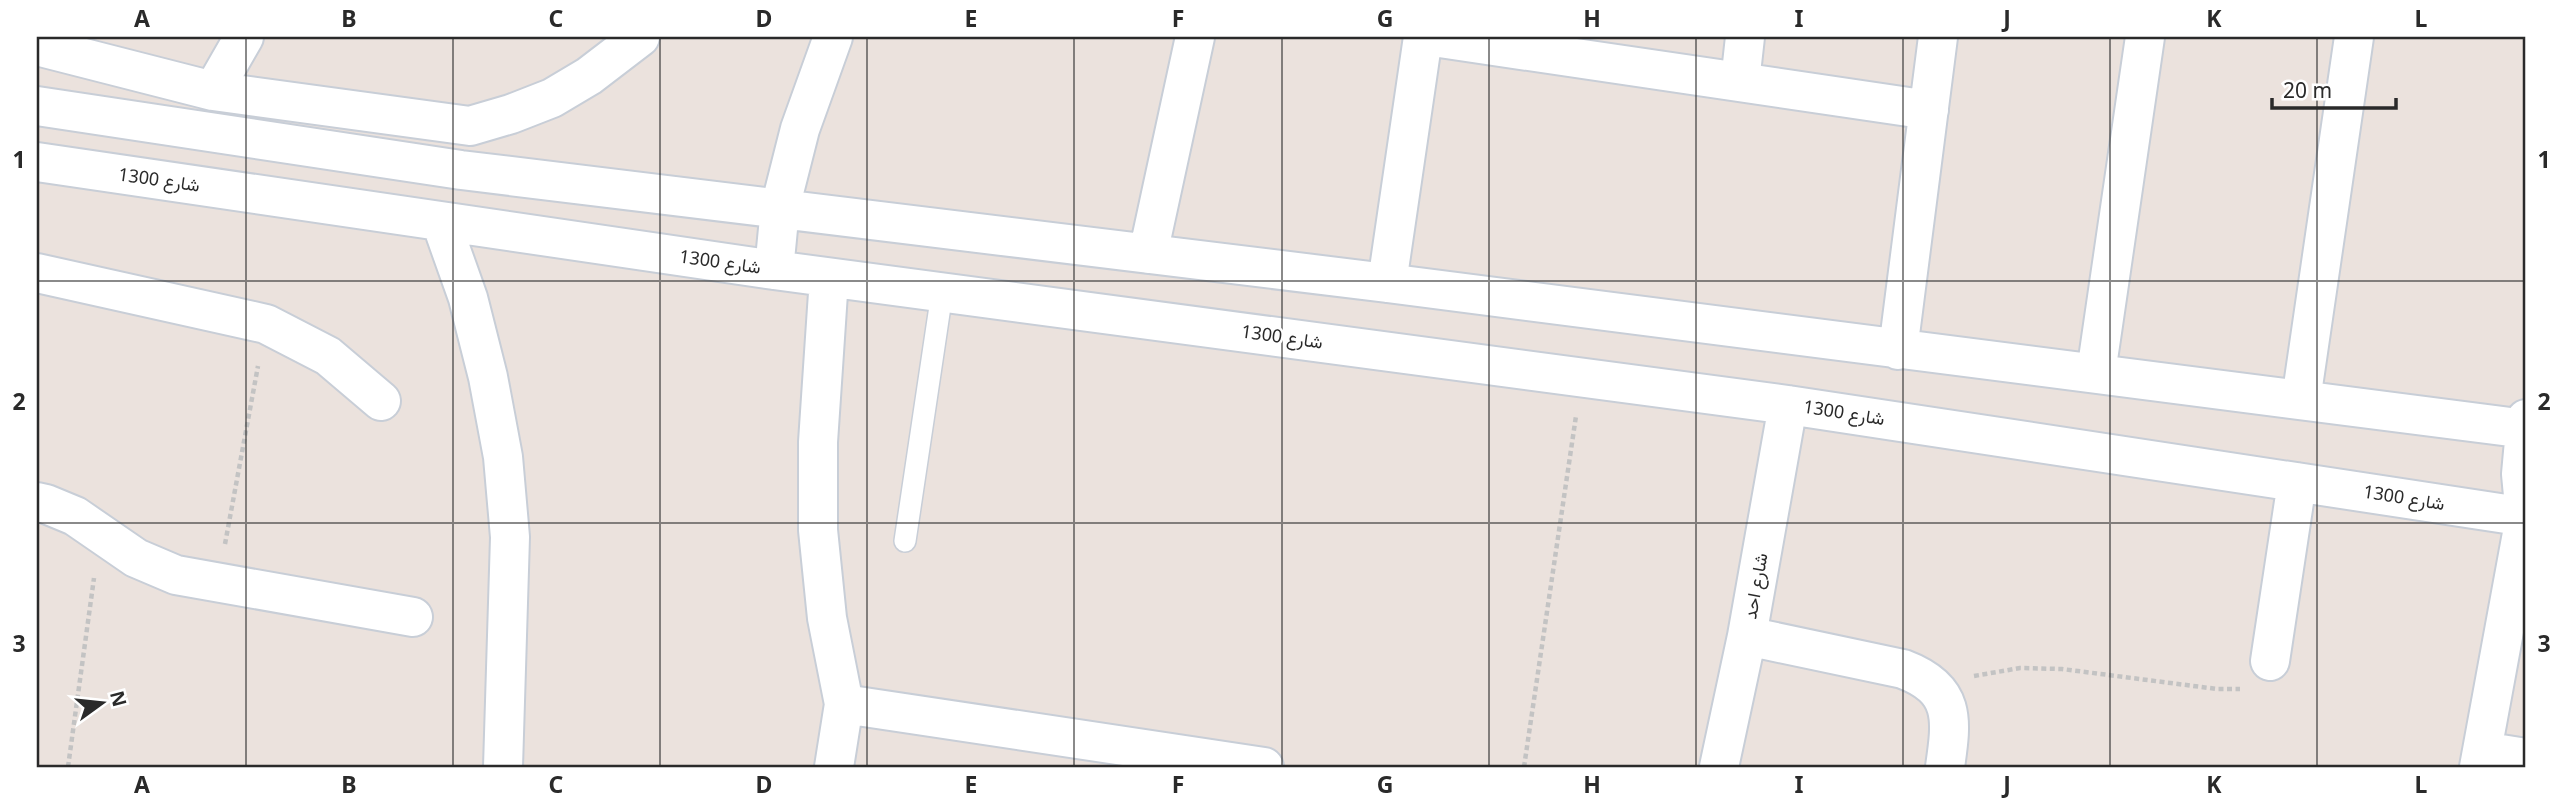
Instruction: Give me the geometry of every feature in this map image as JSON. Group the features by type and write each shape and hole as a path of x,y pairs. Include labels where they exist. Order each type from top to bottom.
{"street":[{"path":"213,91 244,37"},
{"path":"37,46 213,91 470,126 552,98 589,76 640,37"},
{"path":"774,270 780,208 800,129 833,37"},
{"path":"1148,254 1195,37"},
{"path":"1387,283 1423,37"},
{"path":"1433,37 1929,110"},
{"path":"1740,82 1745,37"},
{"path":"1898,350 1938,37"},
{"path":"2096,373 2145,37"},
{"path":"2301,400 2354,37"},
{"path":"37,106 461,170 2526,426 2521,474 2526,517 2481,759 2526,758"},
{"name":"شارع 1300","path":"37,162 830,278 1788,405 2526,517"},
{"path":"440,222 471,311 488,377 503,457 510,537 503,767"},
{"path":"37,273 266,324 328,356 381,401"},
{"path":"830,278 818,442 818,530 827,618 844,704 834,767"},
{"name":"شارع احد","path":"1719,767 1747,636 1788,405"},
{"path":"2270,661 2297,482"},
{"path":"37,502 75,516 100,536 136,558 176,575 413,617"},
{"path":"1747,636 1903,669 1923,676 1938,689 1948,708 1951,728 1945,767"},
{"path":"844,704 1071,753 1264,767"}],"lane":[{"path":"905,541 942,293"}],"path":[{"path":"218,584 266,324"},
{"path":"1524,767 1581,377"},
{"path":"68,767 100,536"},
{"path":"1938,689 1978,675 2020,668 2062,669 2217,689 2239,689 2258,679 2270,661"}]}
